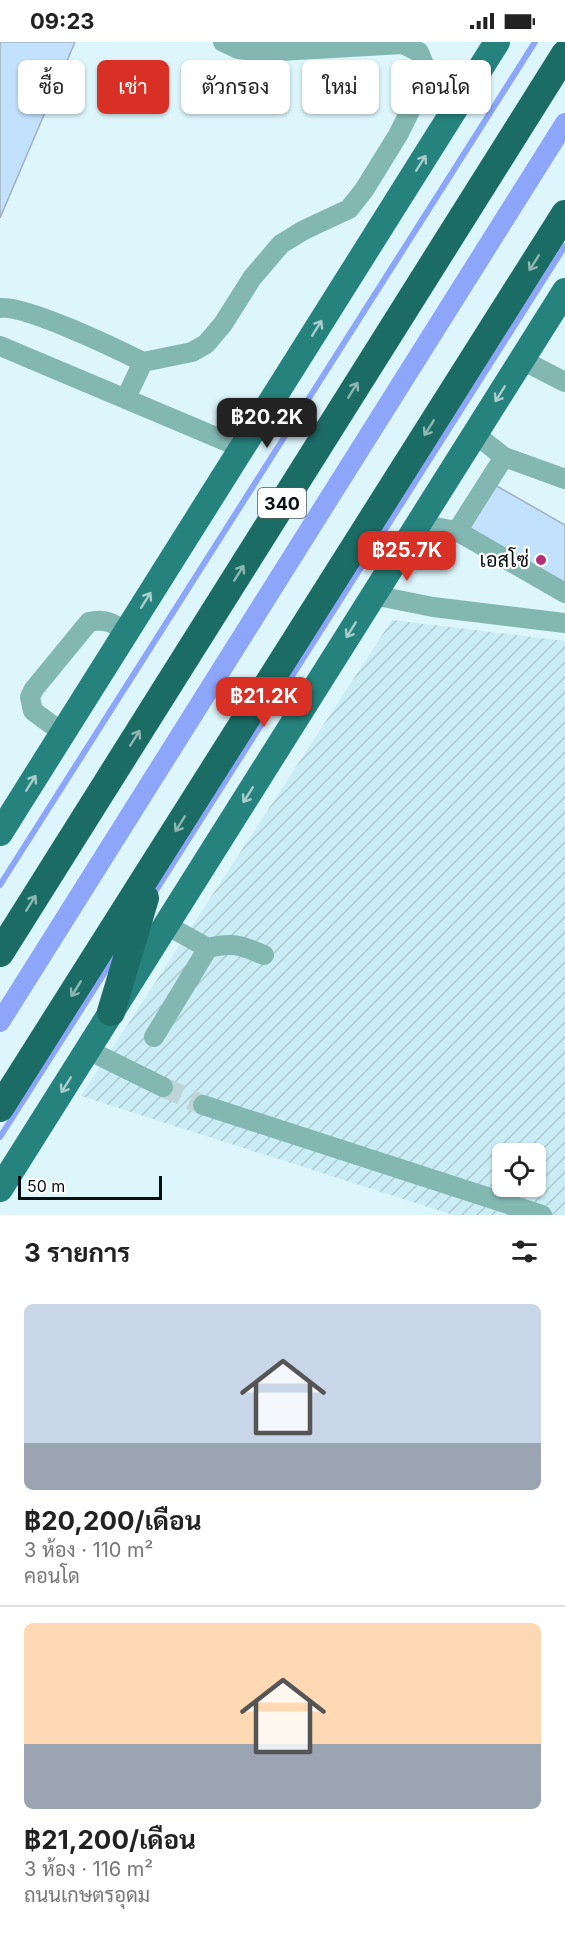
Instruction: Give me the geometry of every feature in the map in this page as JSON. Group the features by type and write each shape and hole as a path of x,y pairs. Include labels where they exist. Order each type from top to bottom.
{"highway":[{"name":"340","path":"0,953 565,54"},
{"path":"0,1108 565,214"},
{"path":"111,1012 155,864"}],"main road":[{"path":"0,832 497,42"},
{"path":"0,1189 565,291"}],"street":[{"path":"0,308 7,307 32,314 143,362 192,352 206,344 223,324 252,278 281,244 304,230 349,209 364,190 398,135 424,82 424,64 419,52 403,44 262,52 238,49 223,42"},
{"path":"0,346 242,448"},
{"path":"522,360 565,382"},
{"path":"126,398 143,362"},
{"path":"475,434 504,457 565,479"},
{"path":"457,531 504,457"},
{"path":"418,524 457,531 565,593"},
{"path":"373,595 433,607 565,624"},
{"path":"63,733 33,711 30,697 34,689 89,622 100,619 110,621 126,632"},
{"path":"166,925 208,948 237,944 264,955"},
{"path":"154,1037 208,948"},
{"path":"88,1050 163,1088"},
{"path":"203,1105 542,1215"}],"shaded area":[{"path":"392,620 565,641 565,1215 453,1215 81,1096"}],"building":[{"path":"0,42 75,42 67,60 18,60 18,114 44,114 0,218"},
{"name":"เอสโซ่","path":"495,485 565,525 565,588 468,532"}],"waterway":[{"path":"0,885 535,42"},
{"path":"0,1022 565,123"},
{"path":"155,892 565,246"},
{"path":"0,1137 116,955"}],"tunnel":[{"path":"163,1087 203,1105"}],"place":[{"name":"เอสโซ่","path":"541,560"}]}
